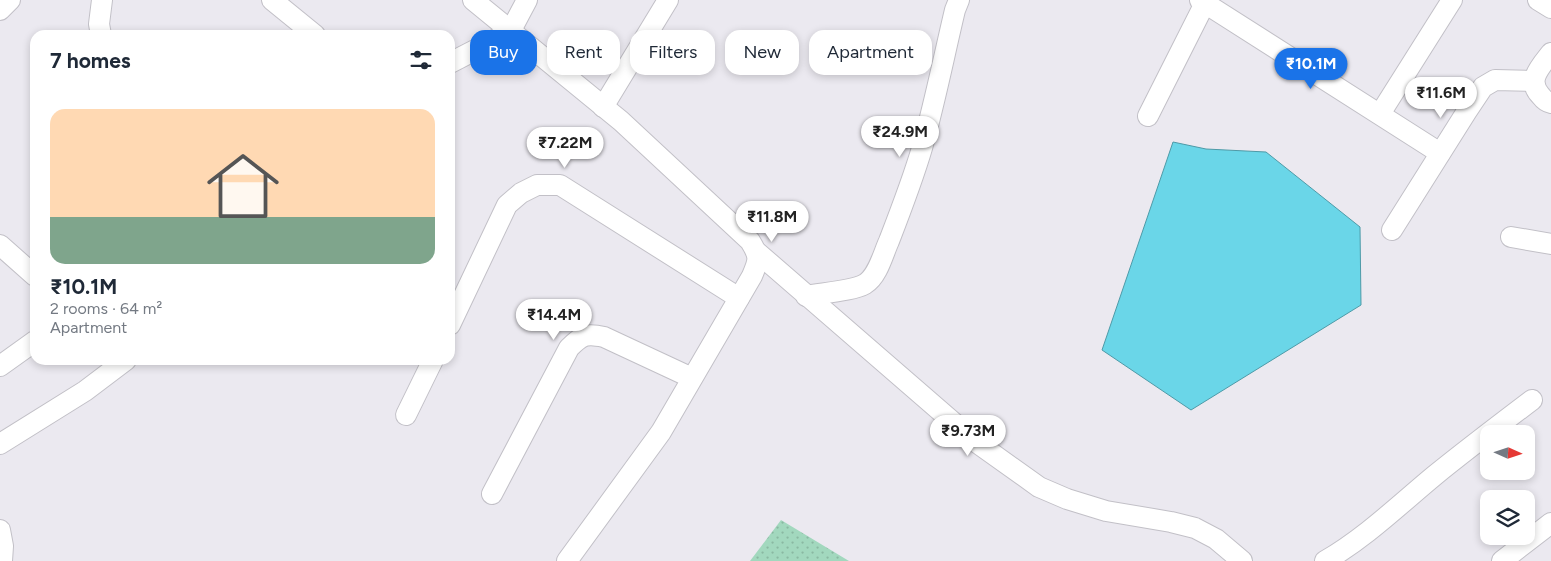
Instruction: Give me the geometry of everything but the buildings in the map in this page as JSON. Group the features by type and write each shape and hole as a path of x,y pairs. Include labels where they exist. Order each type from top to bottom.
{"street":[{"path":"0,10 10,0"},
{"path":"100,30 102,0"},
{"path":"272,0 309,30"},
{"path":"473,0 508,30"},
{"path":"511,30 526,0"},
{"path":"603,107 668,0"},
{"path":"806,296 866,284 876,272 922,149 959,0"},
{"path":"1380,114 1452,0"},
{"path":"1538,0 1551,8"},
{"path":"1148,116 1203,2 1440,153"},
{"path":"455,60 470,53"},
{"path":"1551,53 1538,69 1534,81 1535,91 1546,102 1551,103"},
{"path":"537,54 628,128 742,235 758,253 976,442 1039,487 1067,499 1106,511 1195,528 1216,539 1242,561"},
{"path":"1392,230 1483,87 1495,80 1534,81"},
{"path":"455,315 508,205 521,193 537,185 560,185 739,298"},
{"path":"1511,237 1551,244"},
{"path":"0,246 30,272"},
{"path":"567,561 661,432 752,276 758,262 758,253"},
{"path":"492,494 569,348 580,337 591,334 604,337 692,378"},
{"path":"0,366 30,345"},
{"path":"0,444 85,391 115,365"},
{"path":"406,415 431,365"},
{"path":"1325,561 1360,537 1436,474 1532,400"},
{"path":"1502,561 1519,555 1551,523"},
{"path":"0,530 2,561"}],"green space":[{"path":"781,520 849,561 750,561"}],"water":[{"path":"1173,142 1206,149 1266,152 1360,227 1361,305 1191,410 1102,350"}]}
